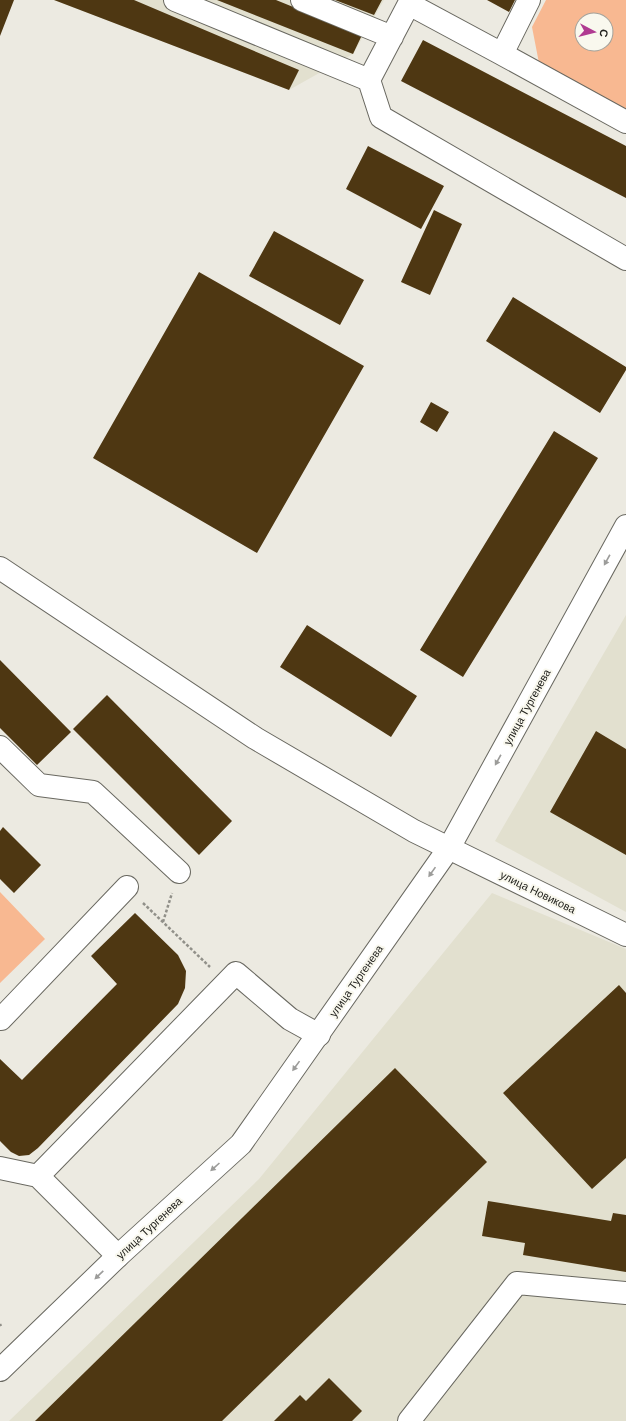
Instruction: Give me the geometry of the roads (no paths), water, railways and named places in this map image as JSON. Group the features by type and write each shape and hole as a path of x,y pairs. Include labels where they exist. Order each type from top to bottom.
{"main road":[{"path":"175,0 369,80"},
{"path":"302,0 392,37"},
{"path":"502,54 529,0"},
{"path":"626,122 410,2 369,80 381,117 626,259"},
{"name":"улица Тургенева","path":"0,1370 118,1256 241,1144 449,848 626,526"},
{"name":"улица Новикова","path":"0,568 255,738 414,831 626,935"},
{"path":"0,747 39,785 93,792 179,872"},
{"path":"0,1018 2,1019 127,887"},
{"path":"38,1176 236,973 290,1019 319,1035"},
{"path":"0,1168 38,1176 118,1256"},
{"path":"408,1421 517,1283 626,1293"}]}
